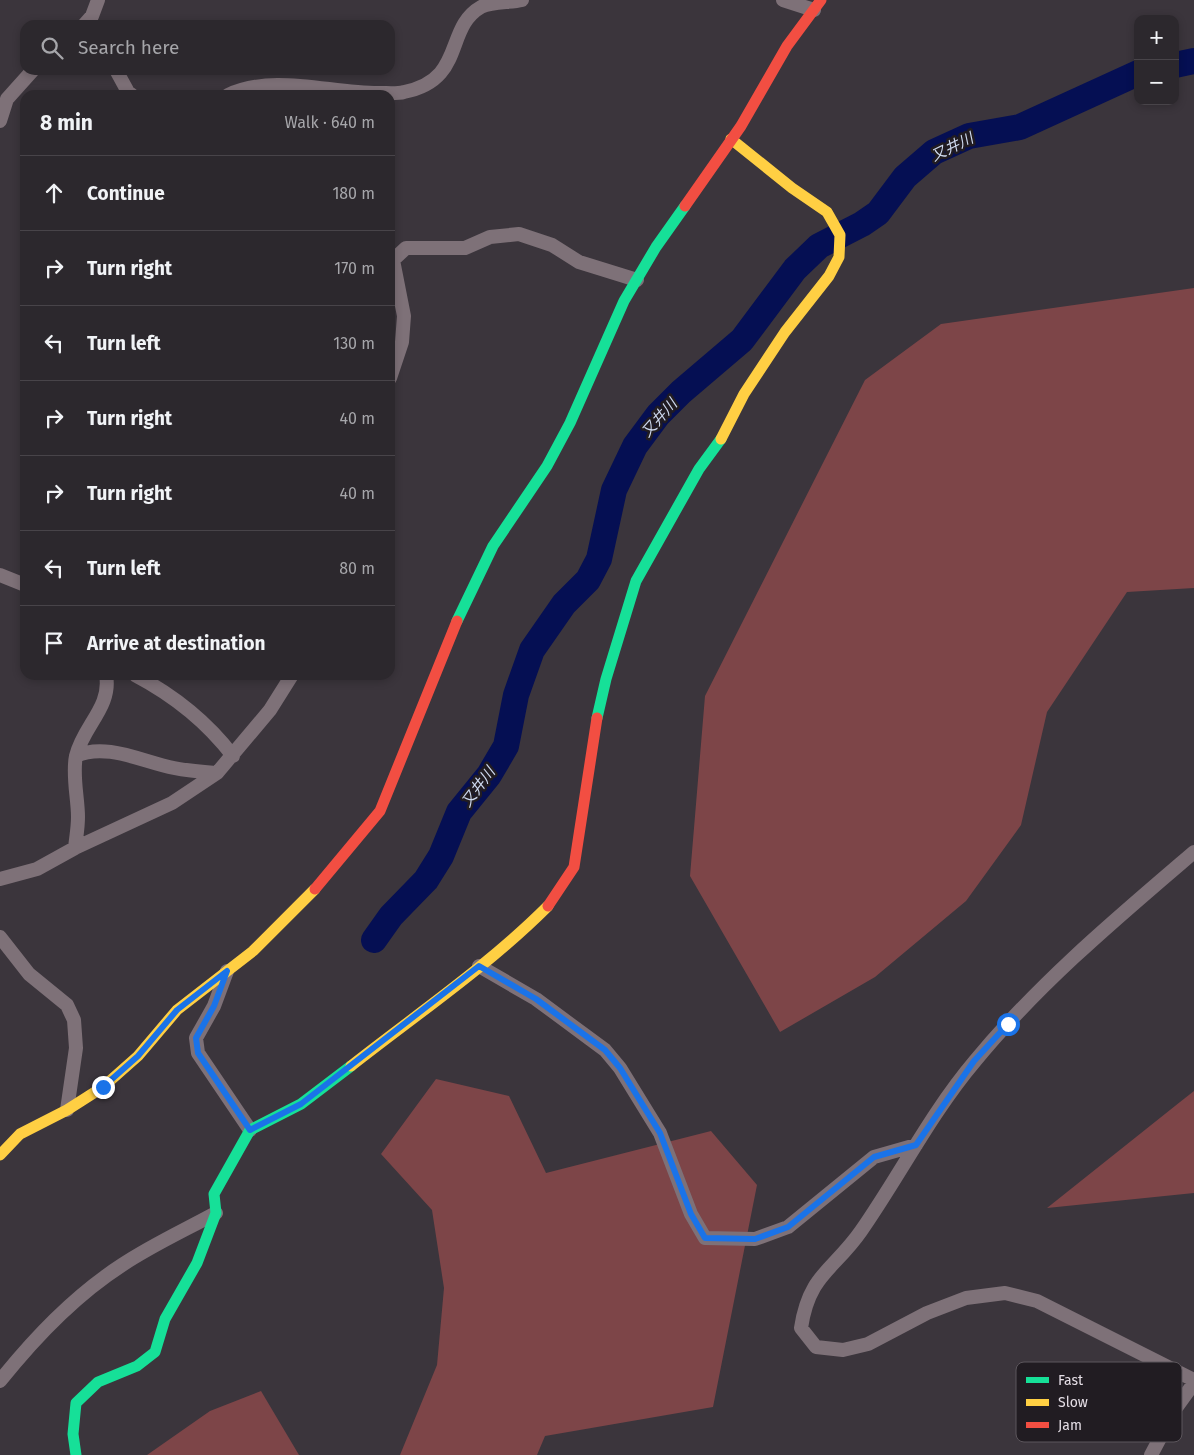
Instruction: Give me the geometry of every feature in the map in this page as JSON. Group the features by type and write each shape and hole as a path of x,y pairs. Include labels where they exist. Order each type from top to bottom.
{"street":[{"path":"88,20 98,0"},
{"path":"395,92 404,92 430,83 446,68 467,19 482,6 522,0"},
{"path":"0,1154 20,1134 67,1110 103,1087 138,1056 177,1010 254,951 319,885 380,811 468,595 493,546 547,466 570,423 624,301 656,247 731,139 787,46 818,5 783,0"},
{"path":"0,121 7,99 29,75"},
{"path":"119,75 127,90"},
{"path":"246,90 267,84 330,90"},
{"path":"76,1455 74,1434 76,1403 98,1382 137,1366 155,1352 165,1319 197,1263 216,1213 214,1194 250,1130 301,1104 479,966 529,925 554,900 574,867 592,741 606,679 636,581 699,469 725,433 744,394 785,332 829,276 839,257 840,235 827,212 792,188 731,139"},
{"path":"395,258 406,248 465,248 490,237 519,234 552,245 579,262 637,280"},
{"path":"395,270 404,316 402,342 395,363"},
{"path":"0,575 20,583"},
{"path":"75,848 78,819 76,756 89,728 104,704 107,680"},
{"path":"145,680 160,688 214,732 233,756"},
{"path":"0,878 37,869 75,848 172,803 217,773 270,710 289,680"},
{"path":"76,756 89,750 174,768 217,773"},
{"path":"1155,1362 1037,1301 1005,1293 966,1298 927,1312 868,1344 843,1350 816,1348 801,1328 804,1306 818,1279 860,1232 916,1145 974,1061 1008,1024 1067,966 1194,852"},
{"path":"0,937 29,974 67,1004 74,1020 76,1048 67,1110"},
{"path":"479,966 536,999 610,1056 620,1068 660,1133 691,1214 705,1238 755,1239 788,1227 874,1157 916,1145"},
{"path":"227,971 214,1006 196,1038 198,1053 250,1130"},
{"path":"0,1381 28,1346 72,1302 122,1265 216,1213"},
{"path":"1182,1376 1194,1382 1182,1399"},
{"path":"1151,1455 1158,1442"}],"shaded area":[{"path":"1194,288 1194,588 1127,592 1047,712 1021,825 966,901 875,977 780,1032 690,876 705,696 865,380 941,324"},
{"path":"436,1079 509,1096 546,1173 711,1131 757,1185 713,1407 545,1436 537,1455 400,1455 437,1365 444,1288 432,1210 381,1154"},
{"path":"1194,1091 1194,1193 1047,1208 1180,1102"},
{"path":"261,1391 299,1455 147,1455 210,1411"}],"waterway":[{"name":"又井川","path":"1179,64 1194,61"},
{"name":"又井川","path":"374,940 391,916 426,880 441,856 459,812 489,775 506,746 516,695 532,650 564,604 588,580 599,559 614,490 635,446 658,415 681,392 742,340 795,269 819,246 862,224 878,213 905,177 934,152 969,136 1020,127 1134,75"}],"traffic: fast":[{"path":"457,621 493,546 547,466 570,423 624,301 656,247 685,206"},
{"path":"597,718 606,679 636,581 699,469 721,439"},
{"path":"76,1455 73,1434 76,1403 98,1382 137,1366 155,1352 165,1319 197,1263 216,1213 214,1194 250,1130 301,1104 351,1066"}],"traffic: slow":[{"path":"721,439 744,394 785,332 829,276 839,257 840,235 827,212 792,188 731,139"},
{"path":"0,1155 20,1134 67,1110 103,1087 138,1056 177,1010 253,951 315,889"},
{"path":"351,1066 477,969 548,906"}],"traffic: jam":[{"path":"685,206 741,126 787,46 821,0"},
{"path":"315,889 380,811 457,621"},
{"path":"548,906 574,867 597,718"}],"route":[{"path":"103,1087 138,1056 177,1010 227,971 214,1006 196,1038 198,1053 250,1130 301,1104 479,966 536,999 605,1050 620,1068 660,1133 691,1214 705,1238 755,1239 788,1227 833,1188 874,1157 916,1145 974,1061 1008,1024"}]}
